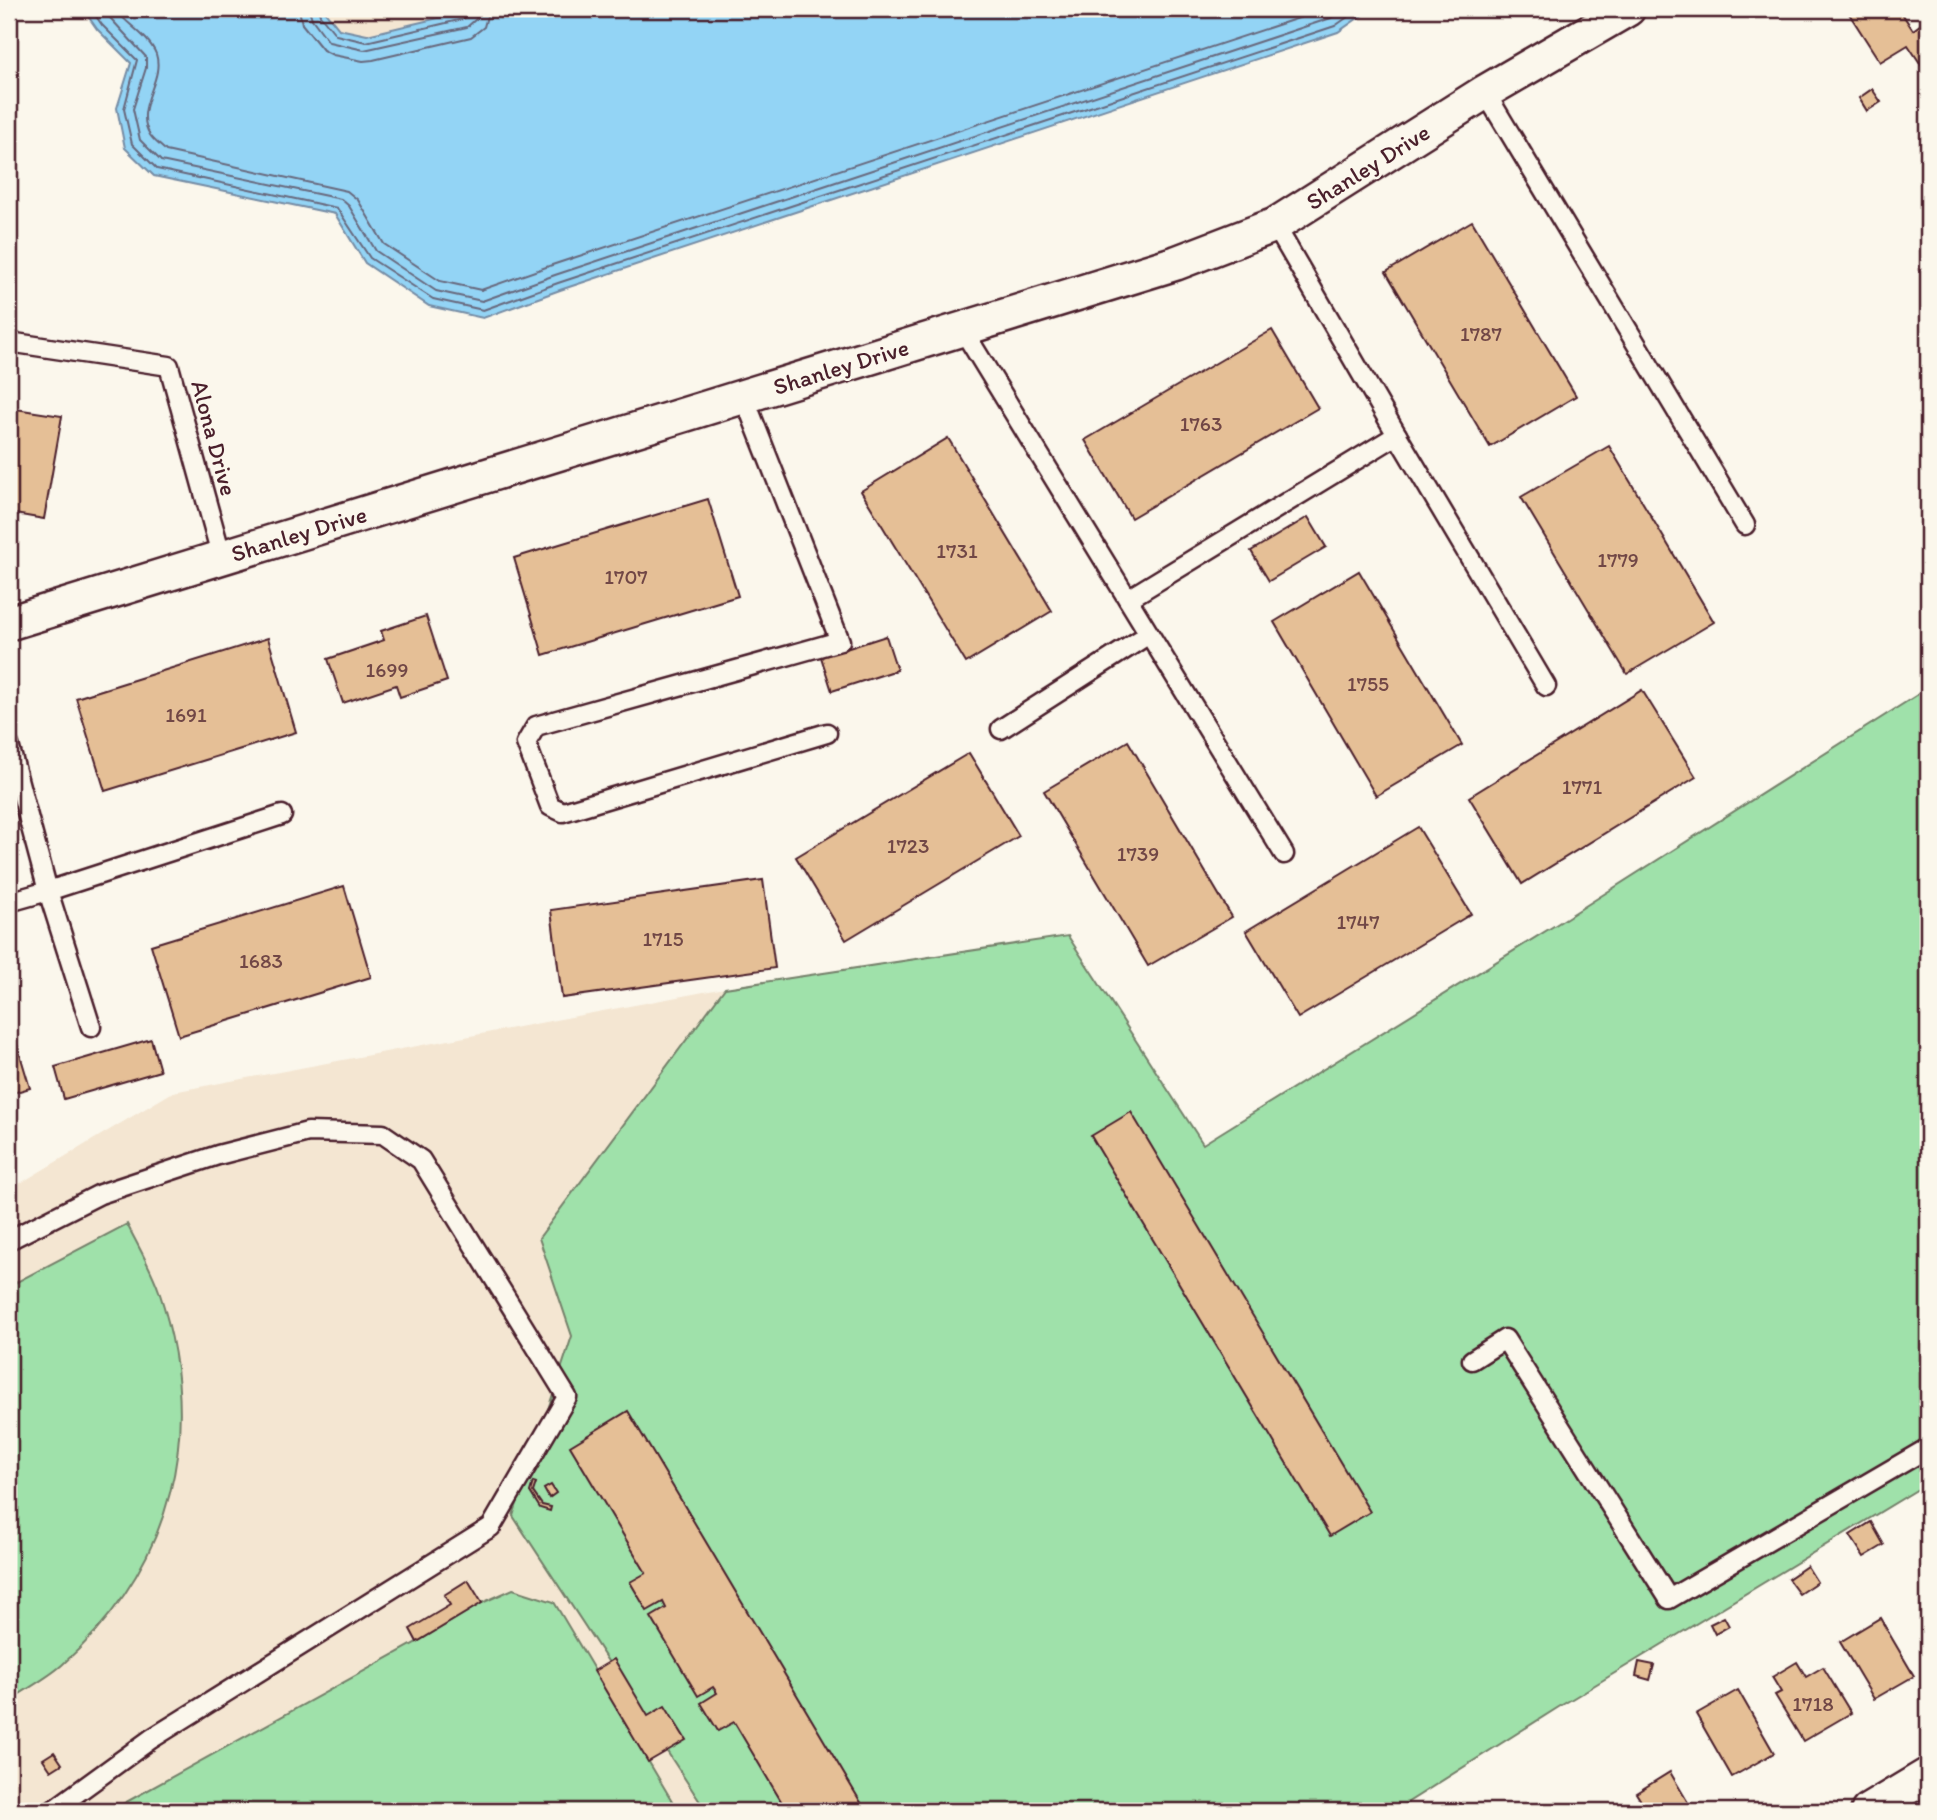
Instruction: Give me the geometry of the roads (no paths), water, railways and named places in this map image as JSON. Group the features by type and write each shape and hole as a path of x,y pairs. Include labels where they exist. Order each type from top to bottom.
{"street":[{"name":"Shanley Drive","path":"9,623 1176,263 1275,225 1485,92 1628,9"},
{"path":"1868,1811 1928,1775"}],"lane":[{"path":"1485,92 1745,525"},
{"path":"1275,225 1546,686"},
{"path":"962,330 1284,854"},
{"name":"Alona Drive","path":"9,342 169,366 222,558"},
{"path":"744,397 840,641 536,726 526,743 550,806 563,812 827,733"},
{"path":"1128,599 1397,435"},
{"path":"1001,729 1149,634"},
{"path":"9,745 48,891 91,1027"},
{"path":"9,902 282,815"},
{"path":"9,1240 100,1194 218,1155 308,1132 383,1134 421,1160 567,1397 491,1527 151,1739 52,1811"},
{"path":"1472,1360 1505,1339 1669,1599 1928,1448"}],"water":[{"path":"83,9 323,9 339,29 367,35 476,9 1371,9 1338,32 560,290 483,318 429,306 365,263 335,214 154,176 125,148 117,108 131,63 97,29"}]}
